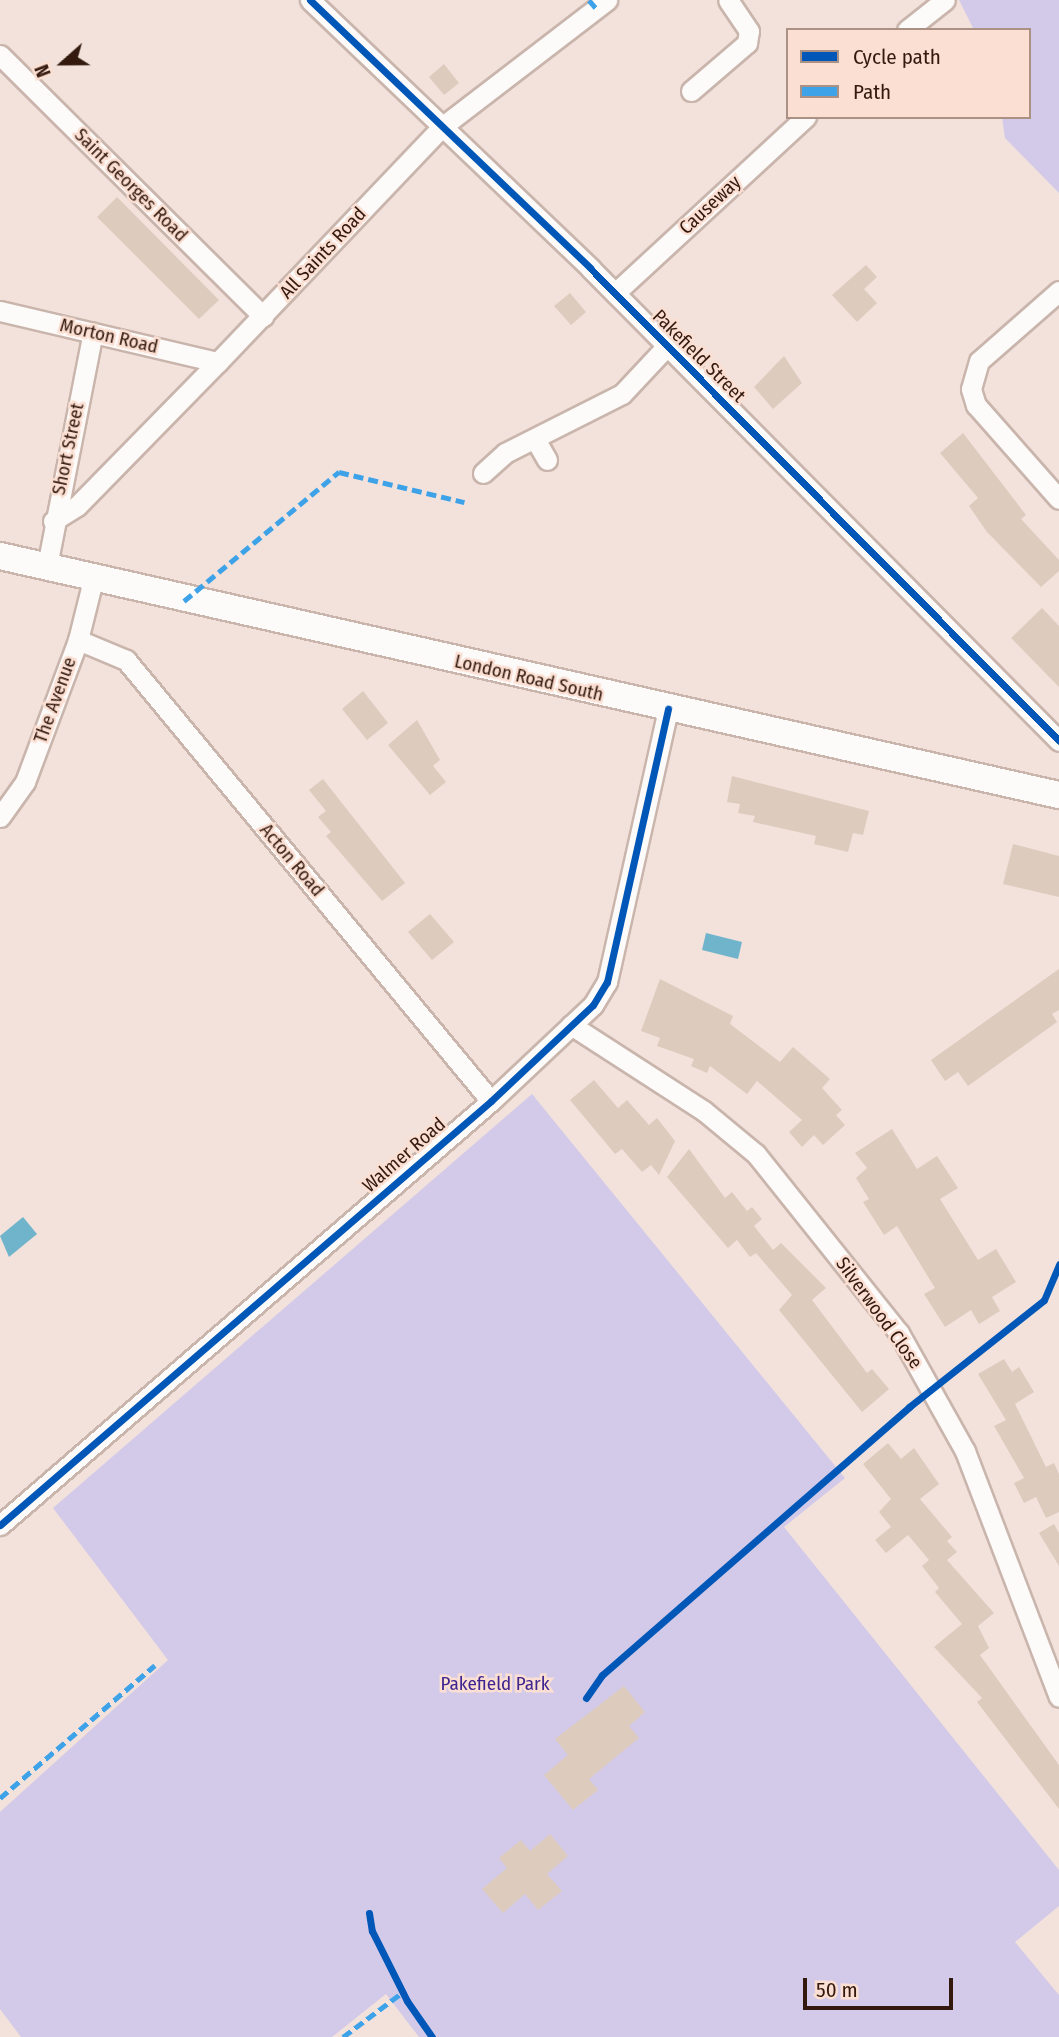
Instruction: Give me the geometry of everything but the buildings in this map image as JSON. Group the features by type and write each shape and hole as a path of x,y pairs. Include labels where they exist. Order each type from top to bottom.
{"main road":[{"name":"London Road South","path":"0,556 667,709 1059,795"}],"street":[{"name":"Pakefield Street","path":"310,0 615,293 1059,741"},
{"name":"All Saints Road","path":"53,522 76,506 218,362 443,126 607,0"},
{"path":"691,91 747,43 749,31 728,0"},
{"path":"910,28 945,0"},
{"name":"Saint Georges Road","path":"0,55 263,316"},
{"name":"Causeway","path":"615,293 804,119"},
{"path":"1059,291 979,361 971,389 976,405 1059,499"},
{"name":"Morton Road","path":"0,311 218,362"},
{"name":"Short Street","path":"47,566 53,522 93,332"},
{"path":"483,473 505,453 622,394 666,347"},
{"path":"535,439 547,460"},
{"name":"The Avenue","path":"0,817 25,782 78,640 94,576"},
{"name":"Acton Road","path":"78,640 126,660 491,1101"},
{"name":"Walmer Road","path":"0,1525 491,1101 571,1025 607,982 667,709"},
{"name":"Silverwood Close","path":"571,1025 704,1111 755,1154 899,1334 965,1451 1059,1698"}],"green space":[{"path":"959,0 1059,0 1059,193 1005,138 1002,119 1031,119 1031,28 973,28"},
{"name":"Pakefield Park","path":"532,1094 845,1478 784,1527 1059,1870 1059,1906 1015,1942 1059,1995 1059,2037 419,2037 386,1994 332,2037 21,2037 0,2009 0,1812 168,1660 53,1508"}],"water":[{"path":"706,933 742,942 738,959 702,950"},
{"path":"23,1217 37,1234 9,1257 0,1236"}],"marked path":[{"path":"589,0 596,8"},
{"path":"184,601 339,472 464,502"},
{"path":"0,1798 155,1665"},
{"path":"343,2037 403,1992"}],"cycle path":[{"path":"310,0 590,268 1059,741"},
{"path":"0,1525 491,1101 593,1005 607,982 668,709"},
{"path":"586,1698 602,1675 909,1407 1044,1300 1059,1264"},
{"path":"369,1913 372,1931 407,2001 432,2037"}]}
